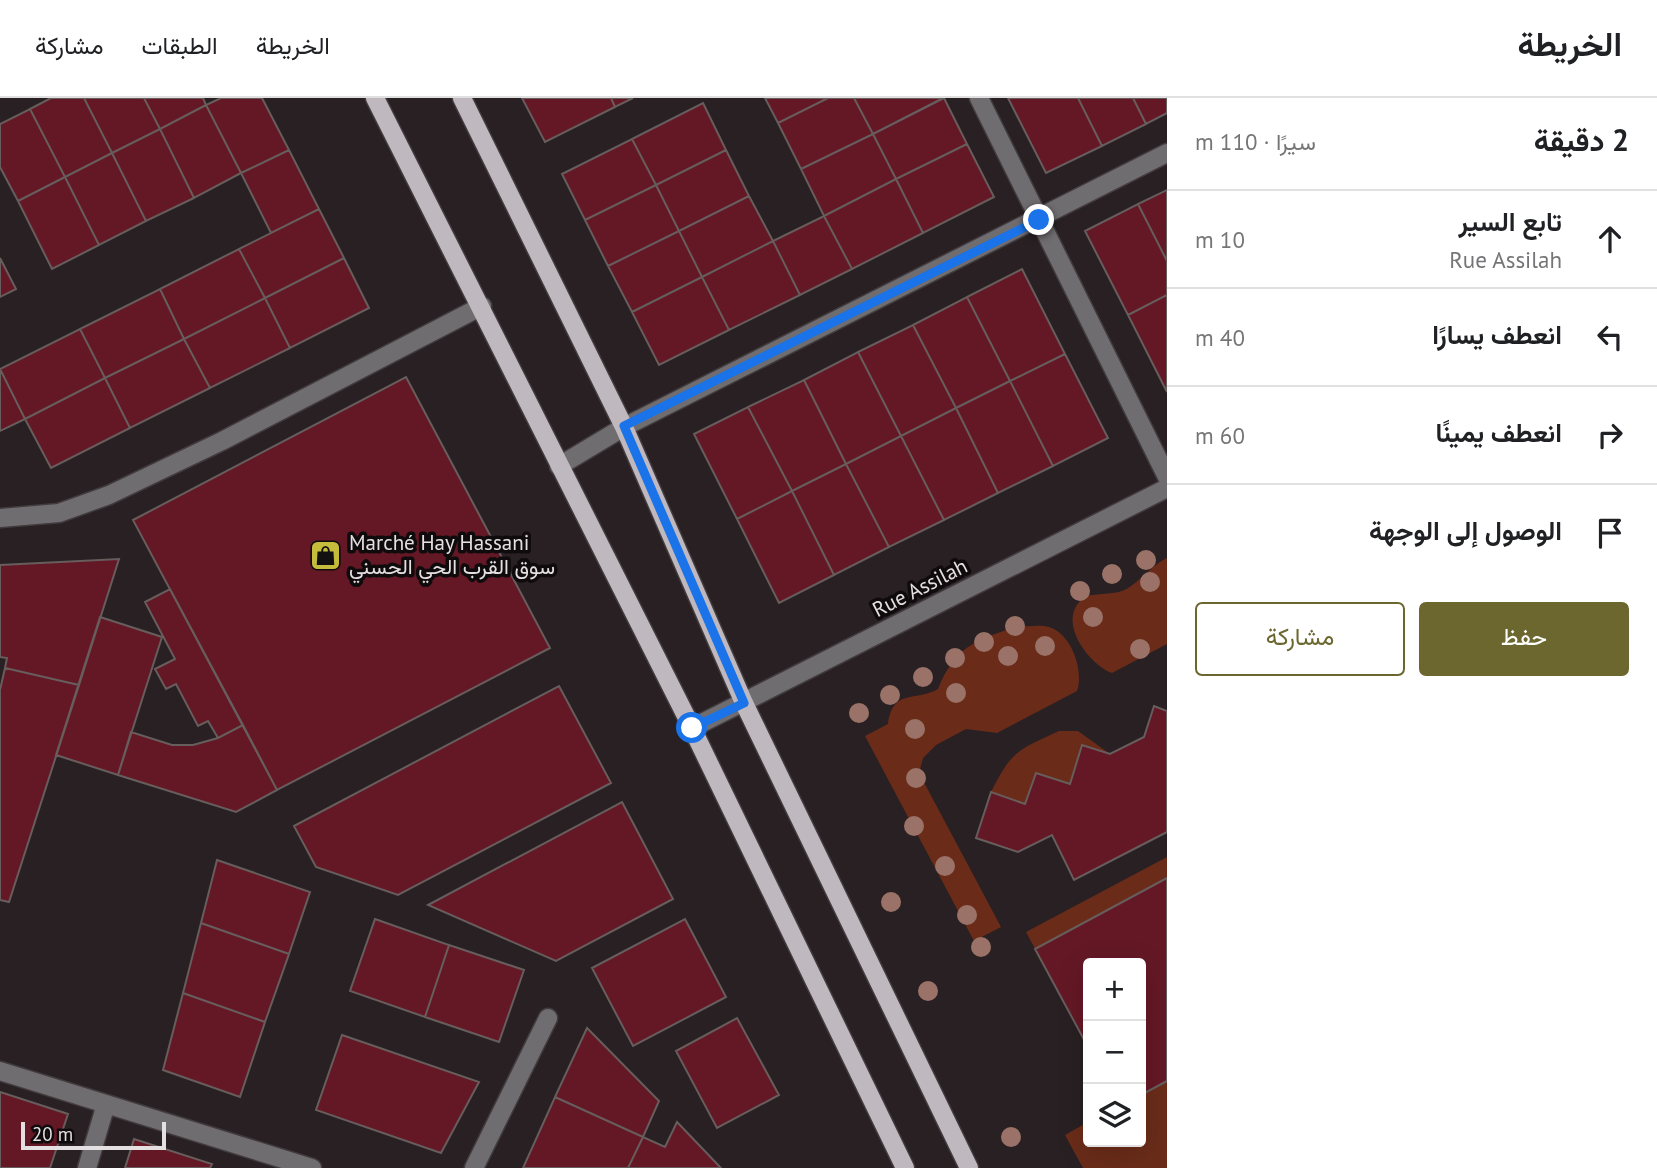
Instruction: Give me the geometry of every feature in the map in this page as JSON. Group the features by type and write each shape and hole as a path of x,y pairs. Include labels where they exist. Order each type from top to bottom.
{"main road":[{"path":"375,98 692,728 905,1168"},
{"path":"463,98 624,426 744,703 969,1168"}],"street":[{"path":"979,98 1167,477"},
{"path":"559,466 624,426 1039,220 1167,153"},
{"path":"0,518 59,513 109,495 222,441 482,306"},
{"name":"Rue Assilah","path":"692,728 1167,488"},
{"path":"474,1168 548,1018"},
{"path":"0,1071 312,1168"},
{"path":"87,1168 106,1104"}],"shaded area":[{"path":"1167,558 1167,644 1112,673 1097,664 1077,639 1073,620 1075,608 1083,597 1127,589"},
{"path":"1045,626 1064,637 1077,664 1077,691 997,733 966,729 936,745 923,758 919,773 1001,927 974,941 865,736 888,724 895,705 900,701 938,689 951,664 968,648 1015,627"},
{"path":"1059,731 1078,731 1110,754 1083,745 1070,784 1036,773 1025,804 991,792 1011,759 1025,748"},
{"path":"1167,857 1167,1168 1083,1168 1065,1135 1083,1125 1083,1147 1146,1147 1146,958 1083,958 1083,1038 1026,932"}],"building":[{"path":"51,98 84,98 112,153 65,177 30,109"},
{"path":"84,98 144,98 160,129 112,153"},
{"path":"144,98 203,98 206,105 160,129"},
{"path":"221,98 262,98 289,150 241,173 206,105"},
{"path":"522,98 611,98 615,107 545,142"},
{"path":"611,98 633,98 615,107"},
{"path":"765,98 828,98 778,123"},
{"path":"828,98 854,98 873,134 801,169 778,123"},
{"path":"854,98 943,98 873,134"},
{"path":"944,98 967,144 896,179 873,134"},
{"path":"1008,98 1078,98 1102,146 1046,173"},
{"path":"1078,98 1133,98 1146,124 1102,146"},
{"path":"1133,98 1167,98 1167,113 1146,124"},
{"path":"703,103 726,150 656,185 632,139"},
{"path":"206,105 241,173 194,198 160,129"},
{"path":"30,109 65,177 18,201 0,167 0,124"},
{"path":"160,129 194,198 146,221 112,153"},
{"path":"873,134 896,179 824,216 801,169"},
{"path":"632,139 656,185 585,220 562,174"},
{"path":"967,144 994,197 923,233 896,179"},
{"path":"289,150 319,209 271,233 241,173"},
{"path":"726,150 749,196 679,231 656,185"},
{"path":"112,153 146,221 99,245 65,177"},
{"path":"65,177 99,245 52,269 18,201"},
{"path":"896,179 923,233 852,269 824,216"},
{"path":"656,185 679,231 608,266 585,220"},
{"path":"1167,190 1167,261 1138,204"},
{"path":"749,196 773,241 702,277 679,231"},
{"path":"1138,204 1167,261 1167,295 1128,315 1085,231"},
{"path":"319,209 344,258 265,298 239,249"},
{"path":"824,216 852,269 800,295 773,241"},
{"path":"679,231 702,277 632,312 608,266"},
{"path":"773,241 800,295 729,330 702,277"},
{"path":"239,249 265,298 184,339 160,289"},
{"path":"0,258 16,289 0,297"},
{"path":"344,258 369,308 290,348 265,298"},
{"path":"1022,269 1065,354 1010,381 967,297"},
{"path":"702,277 729,330 659,365 632,312"},
{"path":"160,289 184,339 105,378 80,329"},
{"path":"1167,295 1167,392 1128,315"},
{"path":"967,297 1010,381 956,408 913,325"},
{"path":"265,298 290,348 210,388 184,339"},
{"path":"913,325 956,408 901,436 858,352"},
{"path":"80,329 105,378 25,419 0,369"},
{"path":"184,339 210,388 130,428 105,378"},
{"path":"858,352 901,436 846,464 804,380"},
{"path":"1065,354 1108,438 1053,466 1010,381"},
{"path":"0,369 25,419 0,431"},
{"name":"Marché Hay Hassani سوق القرب الحي الحسني","path":"406,377 550,648 277,790 133,520"},
{"path":"105,378 130,428 51,468 25,419"},
{"path":"804,380 846,464 792,491 748,407"},
{"path":"1010,381 1053,466 998,493 956,408"},
{"path":"748,407 792,491 737,519 694,434"},
{"path":"956,408 998,493 944,520 901,436"},
{"path":"901,436 944,520 889,547 846,464"},
{"path":"846,464 889,547 834,575 792,491"},
{"path":"792,491 834,575 779,603 737,519"},
{"path":"119,559 79,685 5,668 7,658 0,657 0,565"},
{"path":"170,589 243,725 218,738 208,721 198,726 176,684 166,689 155,669 175,659 145,602"},
{"path":"100,617 162,637 118,775 56,755"},
{"path":"5,668 79,685 9,902 0,900 0,690"},
{"path":"559,686 611,783 398,895 316,867 294,826"},
{"path":"1154,706 1167,711 1167,832 1074,880 1052,835 1018,852 976,838 991,792 1025,804 1036,773 1070,784 1082,745 1110,754 1144,737"},
{"path":"243,725 277,790 236,812 118,775 131,732 172,745 193,745 218,738"},
{"path":"622,802 673,899 556,961 428,905"},
{"path":"217,860 310,892 289,954 201,923"},
{"path":"1167,878 1167,1081 1146,1092 1146,958 1083,958 1083,1038 1035,949"},
{"path":"375,919 449,945 425,1017 350,991"},
{"path":"685,919 726,997 633,1046 592,968"},
{"path":"201,923 289,954 265,1022 183,993"},
{"path":"449,945 524,970 499,1042 425,1017"},
{"path":"183,993 265,1022 240,1097 163,1070"},
{"path":"737,1018 779,1095 717,1128 676,1051"},
{"path":"587,1028 659,1101 643,1137 555,1097"},
{"path":"342,1035 479,1082 441,1153 316,1110"},
{"path":"0,1092 68,1114 50,1168 0,1168"},
{"path":"555,1097 643,1137 628,1168 523,1168"},
{"path":"677,1122 721,1168 628,1168 643,1137 665,1147"},
{"path":"134,1139 212,1164 210,1168 125,1168"}],"place":[{"name":"Marché Hay Hassani سوق القرب الحي الحسني","path":"326,555"}],"route":[{"path":"692,728 744,703 624,426 1039,220"}]}
